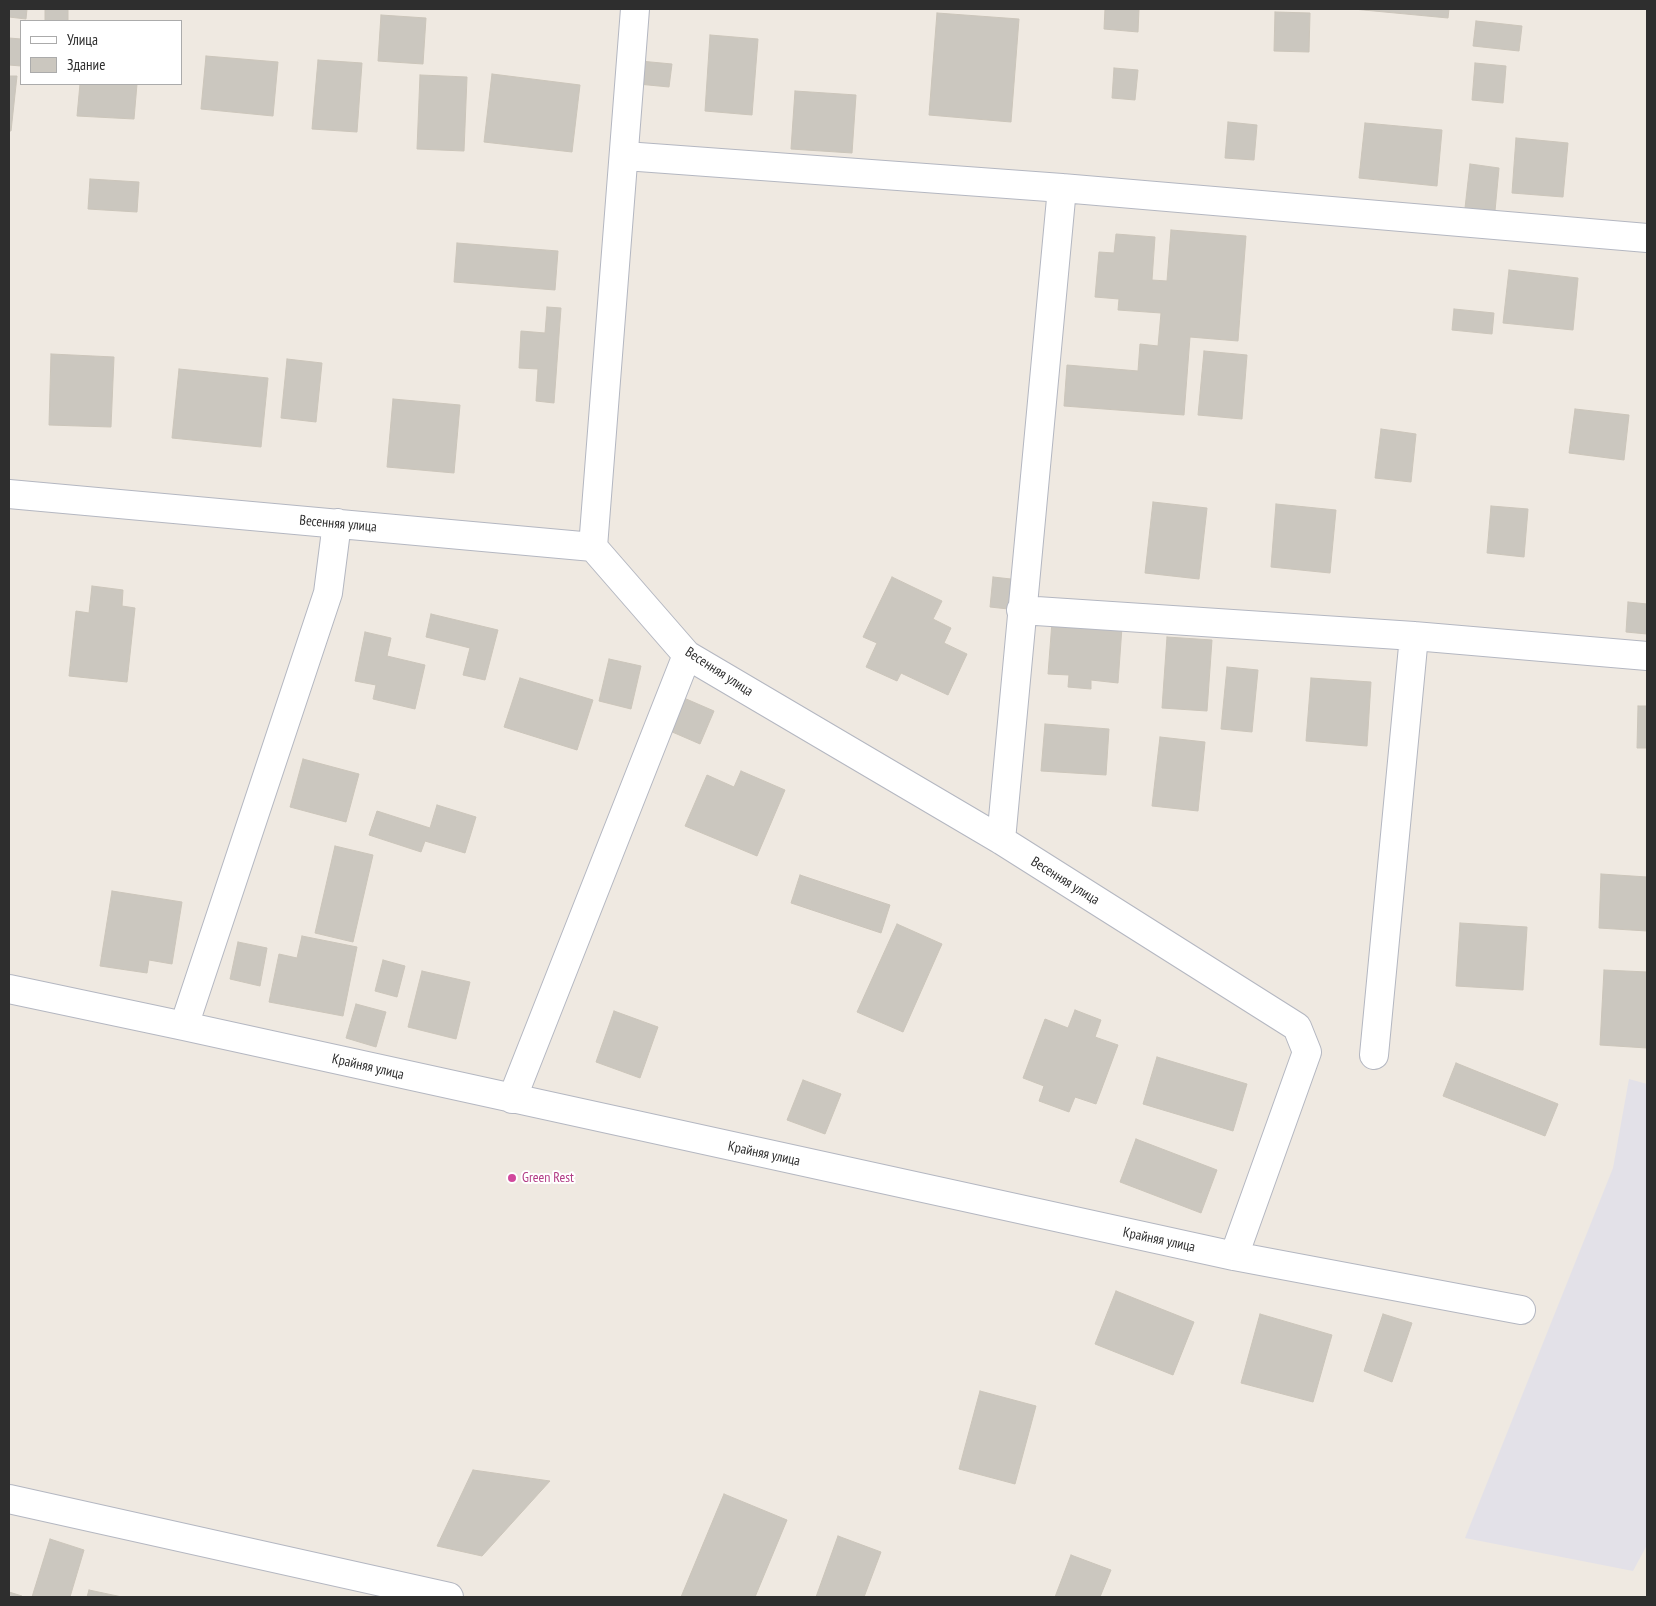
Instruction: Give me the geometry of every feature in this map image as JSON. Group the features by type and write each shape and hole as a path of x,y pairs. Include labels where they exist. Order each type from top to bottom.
{"street":[{"path":"593,547 626,156 635,9"},
{"path":"626,156 1062,188 1647,238"},
{"path":"1001,840 1021,610 1062,188"},
{"name":"Весенняя улица","path":"10,497 593,547 687,655 1001,840 1297,1027 1307,1052 1234,1256"},
{"path":"184,1026 328,593 337,524"},
{"path":"1021,610 1414,636 1647,656"},
{"path":"1374,1056 1414,636"},
{"path":"512,1099 687,655"},
{"name":"Крайняя улица","path":"9,989 1234,1256 1520,1310"},
{"path":"9,1499 449,1597"}],"shaded area":[{"path":"1629,1079 1647,1084 1647,1545 1633,1571 1465,1538 1613,1168"}],"building":[{"path":"9,9 27,9 26,19 9,17"},
{"path":"45,9 68,9 68,20 45,20"},
{"path":"1105,9 1139,9 1138,32 1104,29"},
{"path":"1353,9 1449,9 1448,18"},
{"path":"1275,12 1310,13 1309,52 1274,51"},
{"path":"937,13 1019,19 1011,122 929,115"},
{"path":"381,15 426,18 423,64 378,61"},
{"path":"1476,21 1522,26 1519,51 1473,46"},
{"path":"710,35 758,39 752,115 705,111"},
{"path":"9,38 20,39 20,66 9,65"},
{"path":"206,56 278,62 273,116 201,109"},
{"path":"318,60 362,63 357,132 312,129"},
{"path":"640,61 672,64 669,87 638,84"},
{"path":"1475,63 1506,66 1503,103 1472,100"},
{"path":"1114,68 1138,70 1135,100 1112,98"},
{"path":"492,74 580,85 572,152 484,142"},
{"path":"420,75 467,77 464,151 417,149"},
{"path":"9,76 17,76 11,131 9,131"},
{"path":"80,85 137,85 134,119 77,116"},
{"path":"795,91 856,95 852,153 791,149"},
{"path":"1228,122 1257,125 1254,160 1225,158"},
{"path":"1365,123 1442,130 1437,186 1359,178"},
{"path":"1516,138 1568,143 1563,197 1512,193"},
{"path":"1470,164 1499,168 1495,211 1465,208"},
{"path":"90,179 139,182 137,212 88,209"},
{"path":"1171,230 1246,236 1238,341 1190,337 1184,415 1064,406 1067,365 1138,371 1140,344 1158,346 1161,313 1118,310 1119,299 1095,297 1099,252 1114,253 1116,234 1155,237 1152,280 1167,281"},
{"path":"457,243 558,251 555,290 454,282"},
{"path":"1509,270 1578,278 1573,330 1503,323"},
{"path":"547,307 561,308 554,403 536,401 538,369 519,368 521,331 545,333"},
{"path":"1454,309 1494,313 1492,334 1452,330"},
{"path":"1204,351 1247,355 1242,419 1198,415"},
{"path":"51,354 114,357 111,427 49,425"},
{"path":"287,359 322,363 316,422 281,418"},
{"path":"179,369 268,378 261,447 172,438"},
{"path":"393,399 460,405 454,473 387,467"},
{"path":"1575,409 1629,415 1624,460 1569,453"},
{"path":"1381,429 1416,434 1411,482 1375,478"},
{"path":"1153,502 1207,508 1199,579 1145,573"},
{"path":"1276,504 1336,510 1330,573 1271,567"},
{"path":"1491,506 1528,509 1524,557 1487,553"},
{"path":"892,577 942,601 933,619 951,628 944,643 967,654 948,695 901,673 897,681 866,667 877,643 863,637"},
{"path":"993,577 1020,580 1017,610 990,607"},
{"path":"92,586 123,590 122,606 135,608 127,682 69,676 76,611 89,613"},
{"path":"1628,602 1647,604 1647,634 1626,632"},
{"path":"431,614 498,630 485,680 463,675 470,648 426,637"},
{"path":"1052,622 1122,627 1118,683 1091,680 1091,689 1068,687 1069,675 1048,674"},
{"path":"365,632 391,638 387,656 425,665 415,709 373,699 376,685 355,681"},
{"path":"1167,637 1212,640 1207,711 1162,708"},
{"path":"609,659 641,666 631,709 599,701"},
{"path":"1227,667 1258,670 1252,732 1221,729"},
{"path":"520,678 593,700 577,750 504,727"},
{"path":"1311,678 1371,682 1367,746 1306,741"},
{"path":"677,695 714,711 700,744 663,728"},
{"path":"1638,706 1647,706 1647,748 1637,748"},
{"path":"1045,724 1109,729 1106,775 1041,771"},
{"path":"1160,737 1205,742 1198,811 1152,806"},
{"path":"303,759 359,774 346,822 290,807"},
{"path":"741,771 785,790 757,856 685,826 707,775 734,787"},
{"path":"437,805 476,817 465,853 425,841 421,852 369,835 377,811 430,828"},
{"path":"335,846 373,855 353,942 315,933"},
{"path":"1601,874 1647,877 1647,931 1599,928"},
{"path":"800,875 890,905 881,933 791,903"},
{"path":"112,891 182,902 172,964 149,960 147,973 100,966"},
{"path":"1460,923 1527,927 1523,990 1456,986"},
{"path":"897,924 942,944 903,1032 857,1012"},
{"path":"302,936 357,947 343,1016 269,1002 279,954 297,958"},
{"path":"238,942 267,948 260,986 230,979"},
{"path":"383,960 405,966 397,997 375,991"},
{"path":"1604,970 1647,972 1647,1048 1600,1045"},
{"path":"422,971 470,982 456,1039 408,1027"},
{"path":"356,1004 386,1012 376,1047 346,1038"},
{"path":"1075,1010 1101,1020 1095,1037 1118,1045 1096,1104 1075,1097 1069,1112 1039,1101 1044,1086 1023,1078 1045,1019 1068,1028"},
{"path":"614,1011 658,1027 640,1078 596,1062"},
{"path":"1157,1057 1247,1084 1233,1131 1143,1104"},
{"path":"1456,1063 1558,1104 1545,1136 1443,1096"},
{"path":"803,1080 841,1094 825,1134 787,1120"},
{"path":"1136,1139 1217,1170 1201,1213 1120,1182"},
{"path":"1116,1291 1194,1322 1173,1375 1095,1344"},
{"path":"1260,1314 1332,1335 1313,1402 1241,1383"},
{"path":"1383,1314 1412,1323 1392,1382 1364,1371"},
{"path":"980,1391 1036,1406 1015,1484 959,1469"},
{"path":"473,1470 550,1481 482,1556 437,1546"},
{"path":"724,1494 787,1520 755,1597 681,1597"},
{"path":"838,1536 881,1552 864,1597 816,1597"},
{"path":"50,1539 84,1550 70,1597 32,1597"},
{"path":"1071,1555 1111,1570 1100,1597 1055,1597"},
{"path":"89,1590 122,1597 87,1597"},
{"path":"9,1592 22,1596 22,1597 9,1597"}],"place":[{"name":"Green Rest","path":"512,1178"}]}
